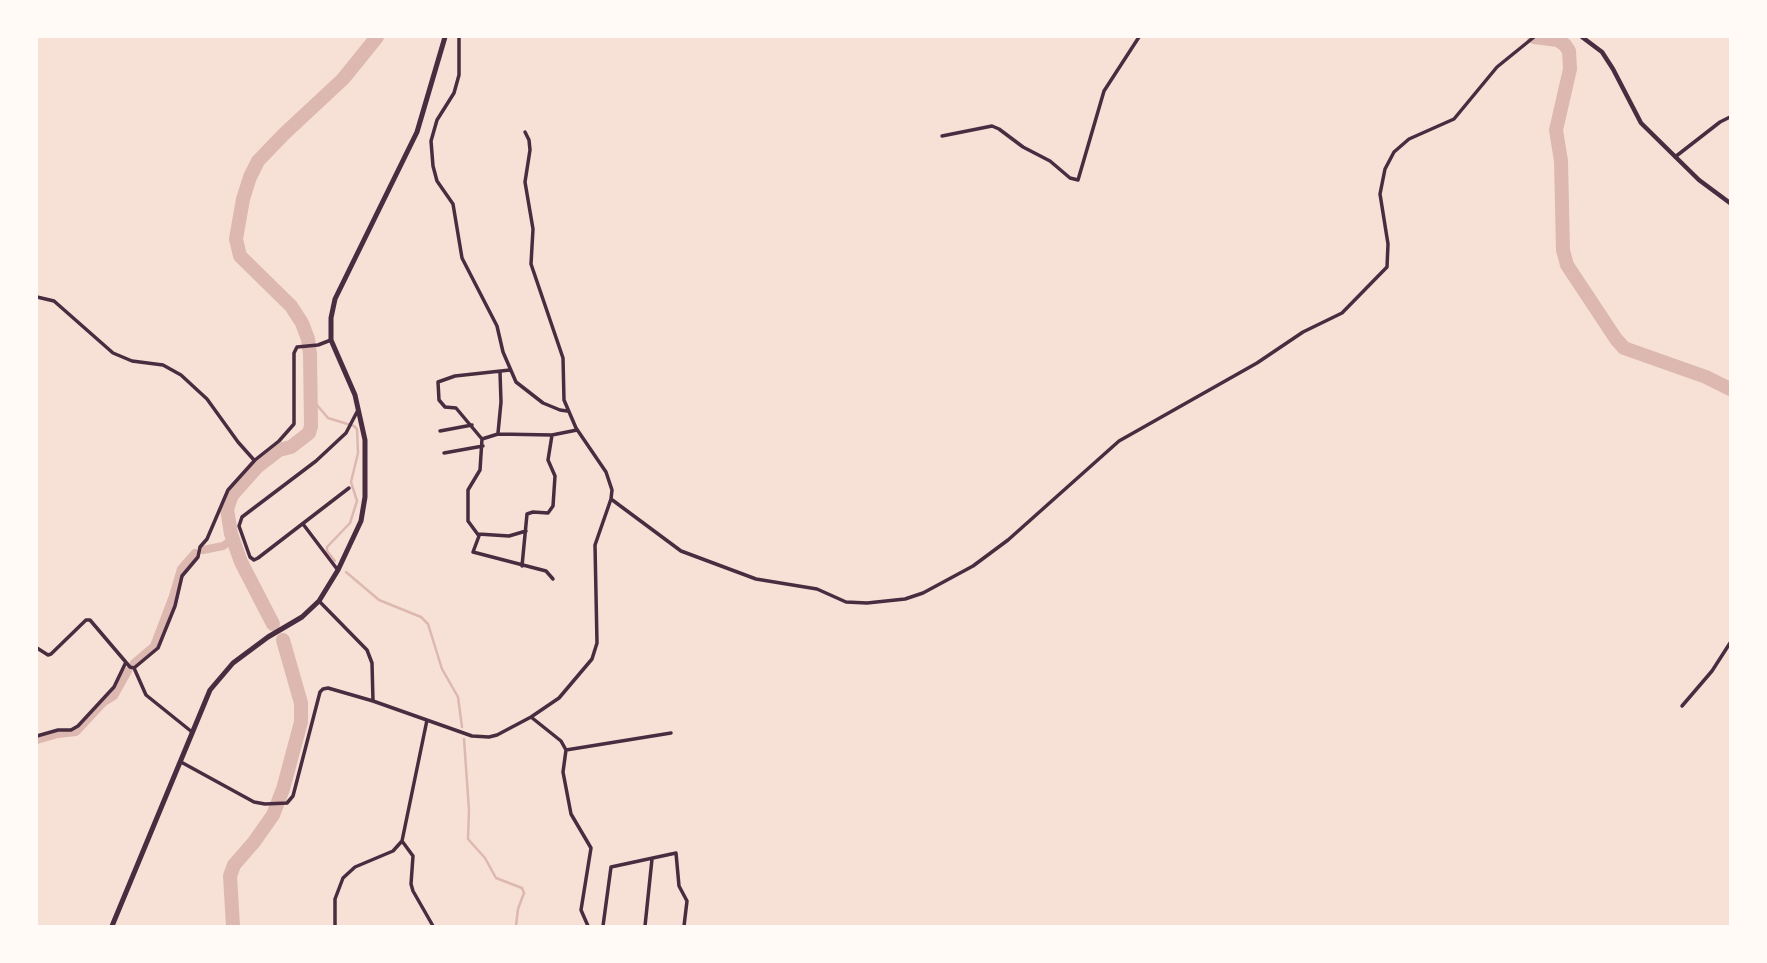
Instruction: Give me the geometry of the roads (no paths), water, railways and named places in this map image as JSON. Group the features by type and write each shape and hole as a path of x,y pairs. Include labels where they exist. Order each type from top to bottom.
{"highway":[{"path":"112,926 210,690 226,669 268,637 302,617 320,601 361,521 365,497 365,440 355,396 331,340 331,318 335,299 416,132 445,37"}],"main road":[{"path":"1582,37 1602,52 1641,123 1699,180 1730,203"}],"street":[{"path":"459,37 459,75 454,93 437,120 431,141 437,181 453,204 462,258 497,326 516,382 528,394 567,411"},
{"path":"942,136 992,126 1050,161 1070,178 1079,180 1104,91 1139,37"},
{"path":"611,499 681,551 755,579 817,589 846,602 867,603 923,593 973,566 1008,540 1119,441 1257,363 1303,332 1342,313 1387,267 1388,244 1380,194 1385,169 1394,152 1409,139 1454,119 1497,67 1533,37"},
{"path":"1675,157 1730,117"},
{"path":"181,762 250,800 284,804 293,796 321,690 328,688 472,736 489,737 531,717 559,698 586,669 597,643 595,545 612,490 606,472 567,411 562,388 563,358 531,264 533,229 524,182 530,150 525,132"},
{"path":"37,297 54,301 113,353 132,361 163,365 181,375 207,399 238,443 254,460"},
{"path":"134,668 158,648 175,606 182,576 198,557 228,491 254,460 279,442 294,424 294,353 297,347 318,345 331,340"},
{"path":"510,370 471,373 438,382 437,390 442,405 456,408 482,439 479,474 468,489 468,521 471,528 478,534 509,536 526,531"},
{"path":"498,434 500,372"},
{"path":"349,488 254,559 250,557 239,521 316,461 348,429 358,410"},
{"path":"440,431 472,425"},
{"path":"482,439 498,434 552,435 577,430"},
{"path":"522,566 529,512 548,513 553,506 555,476 548,460 552,435"},
{"path":"444,453 483,446"},
{"path":"303,524 338,570"},
{"path":"478,534 472,552 546,571 553,579"},
{"path":"320,601 366,650 372,663 373,701"},
{"path":"37,648 48,655 51,654 89,620 134,668 146,695 192,733"},
{"path":"1682,706 1712,671 1730,643"},
{"path":"37,736 58,730 71,730 78,726 114,687 126,662"},
{"path":"531,717 561,741 566,750 563,772 571,814 591,848 581,910 581,916 588,926"},
{"path":"335,926 335,899 343,878 355,867 393,851 402,841 428,720"},
{"path":"566,750 671,733"},
{"path":"402,841 413,856 413,891 433,926"},
{"path":"603,926 611,867 676,853 679,886 687,901 684,926"},
{"path":"645,926 652,858"}],"waterway":[{"path":"273,624 241,562 231,534 227,509 232,495 257,467 279,450 291,447 309,433 310,354 302,323 291,306 240,256 236,239 243,199 258,161 343,79 377,37"},
{"path":"1534,37 1558,40 1569,51 1570,69 1556,130 1561,161 1563,250 1567,265 1624,348 1706,377 1730,389"},
{"path":"311,398 328,418 357,429 358,453 351,482 357,501 350,523 327,547 335,561"},
{"path":"203,550 223,546 233,539"},
{"path":"134,663 154,646 181,569 195,553"},
{"path":"346,572 379,600 421,617 428,624 442,669 458,697 462,727"},
{"path":"233,926 230,876 234,865 273,815 301,722 301,703 283,640"},
{"path":"37,740 76,732 103,703 114,696 128,671"},
{"path":"464,739 469,810 468,839 485,858 496,878 522,888 524,893 516,926"}]}
